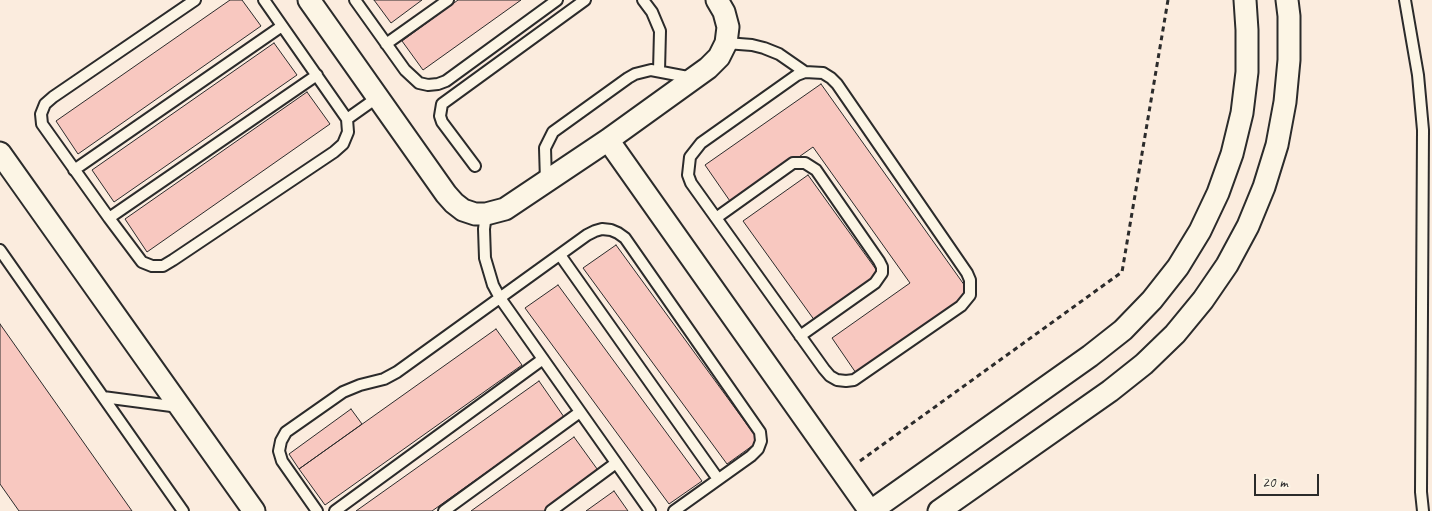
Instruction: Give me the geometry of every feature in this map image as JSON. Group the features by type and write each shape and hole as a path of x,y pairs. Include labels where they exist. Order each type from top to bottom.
{"street":[{"path":"310,0 454,203 469,212 486,214 505,209 608,140 708,68 719,57 726,43 728,27 724,12 717,0"},
{"path":"608,140 871,511 1090,356 1122,330 1146,306 1178,267 1200,231 1218,193 1232,154 1242,113 1247,72 1247,30 1244,0"},
{"path":"939,511 1110,391 1144,364 1175,334 1203,300 1227,264 1248,226 1264,186 1277,145 1285,102 1289,60 1287,0"},
{"path":"0,153 254,511"}],"lane":[{"path":"195,0 53,97 45,104 40,114 42,124 109,218 142,262 152,266 163,266 334,152 343,144 346,138 348,132 347,119 264,0"},
{"path":"355,0 411,77 419,83 428,85 446,81 557,0"},
{"path":"386,44 448,0"},
{"path":"475,166 442,122 440,116 442,104 585,0"},
{"path":"643,0 657,21 660,30 659,71"},
{"path":"1405,0 1418,75 1423,130 1422,511"},
{"path":"74,170 282,26"},
{"path":"726,43 764,48 786,58 805,72"},
{"path":"546,182 545,148 553,132 628,78 643,71 659,71 694,78"},
{"path":"805,72 823,74 837,84 967,274 971,287 970,294 961,306 854,380 837,380 830,376 691,183 688,175 690,157 694,149 797,75 805,72"},
{"path":"109,218 317,75"},
{"path":"347,119 378,98"},
{"path":"716,218 793,163 805,163 811,166 821,178 879,261 882,273 875,283 800,336"},
{"path":"486,214 485,258 491,279 500,298 650,511"},
{"path":"317,511 282,460 279,451 281,441 286,432 343,392 360,385 384,379 397,372 595,231 611,230 624,238 760,432 761,441 758,449 751,456 674,511"},
{"path":"0,250 183,511"},
{"path":"560,255 718,480"},
{"path":"334,511 543,359"},
{"path":"103,397 180,407"},
{"path":"444,511 580,412"},
{"path":"551,511 616,463"}],"path":[{"path":"844,473 1122,272 1168,0"}],"building":[{"path":"230,0 242,0 261,26 78,154 56,121"},
{"path":"374,0 422,0 391,23"},
{"path":"458,0 521,0 423,70 402,41"},
{"path":"274,43 297,75 114,202 92,170"},
{"path":"821,84 970,293 856,373 832,338 910,283 813,147 732,204 705,165"},
{"path":"307,92 330,124 147,252 125,219"},
{"path":"808,175 880,275 815,321 743,221"},
{"path":"616,245 759,441 727,464 583,268"},
{"path":"558,285 702,481 669,504 525,308"},
{"path":"0,324 132,511 19,511 0,484"},
{"path":"496,329 522,365 325,505 299,469"},
{"path":"539,381 564,417 432,511 356,511"},
{"path":"351,409 362,424 299,469 289,454"},
{"path":"574,437 600,473 546,511 471,511"},
{"path":"614,491 628,511 586,511"}]}
